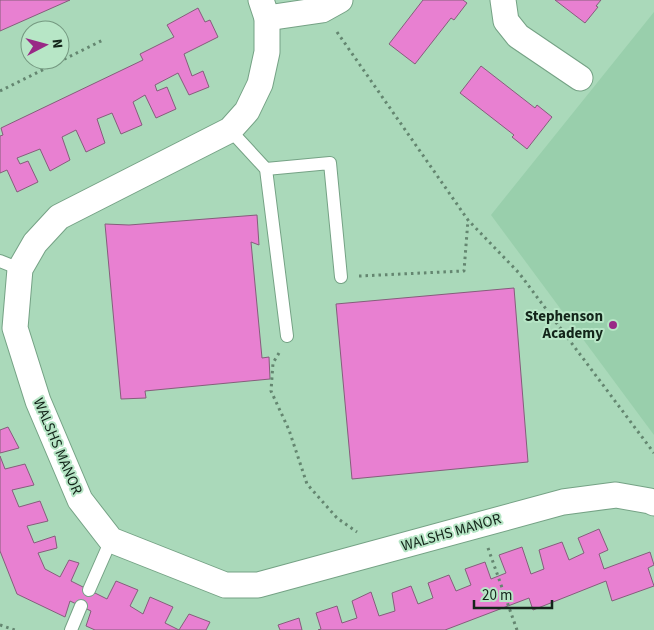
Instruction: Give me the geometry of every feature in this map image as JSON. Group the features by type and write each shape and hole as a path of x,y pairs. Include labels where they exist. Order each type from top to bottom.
{"street":[{"path":"503,0 506,21 518,36 580,78"},
{"path":"264,9 331,5"},
{"name":"WALSHS MANOR","path":"264,9 267,52 260,84 247,111 230,130 60,216 35,244 10,265 15,328 38,401 80,500 111,540 225,585 258,584 562,502 616,495 654,503"}],"lane":[{"path":"230,130 266,170 287,336"},
{"path":"266,170 330,163 341,277"},
{"path":"89,590 111,540"},
{"path":"71,630 81,606"}],"path":[{"path":"331,5 468,220 519,273 654,453"},
{"path":"0,91 103,40"},
{"path":"341,277 464,271 468,220"},
{"path":"287,336 274,363 271,391 289,430 307,484 337,518 385,551"},
{"path":"479,524 517,630"},
{"path":"0,625 15,630"}],"shaded area":[{"name":"Stephenson Academy","path":"654,12 654,435 491,215"}],"building":[{"path":"0,0 70,0 25,20 20,20 20,22 0,31"},
{"path":"423,0 463,0 467,3 454,20 451,18 415,64 389,44"},
{"path":"555,0 601,0 596,6 598,7 585,23"},
{"path":"198,8 205,22 210,20 218,37 184,54 192,76 203,71 209,87 189,95 178,73 155,85 157,91 167,87 176,109 156,118 145,95 133,102 142,125 121,134 112,113 97,119 105,143 86,152 76,130 62,137 70,160 50,171 40,149 17,158 20,164 28,161 38,182 17,192 7,170 0,173 0,136 3,135 1,128 143,60 140,54 174,37 167,25"},
{"path":"481,66 535,108 537,105 552,117 527,149 512,137 514,135 460,93"},
{"path":"257,215 259,245 251,242 262,358 269,357 270,379 145,391 146,398 121,399 105,224 129,225"},
{"path":"514,288 528,462 352,479 336,304"},
{"path":"8,427 19,448 0,453 0,430"},
{"path":"0,456 5,469 25,464 34,485 12,490 19,507 40,501 48,521 27,526 34,543 55,536 57,548 38,553 45,569 60,577 69,560 79,563 71,581 107,599 116,581 138,590 130,606 143,614 150,597 173,607 165,623 179,630 95,630 86,626 91,611 70,601 65,617 17,594 0,551"},
{"path":"599,529 608,550 599,554 604,569 650,552 654,565 648,568 654,586 612,601 606,581 533,610 529,598 445,630 318,630 321,629 316,613 337,606 342,623 357,618 352,601 371,592 379,616 395,611 392,593 411,586 418,604 433,598 428,583 449,575 456,591 471,585 465,569 485,562 491,579 506,573 499,555 522,547 531,574 544,569 539,550 562,542 569,560 584,553 578,538"},
{"path":"189,614 210,622 206,630 179,630"},
{"path":"299,618 302,630 280,630 278,625"}],"place":[{"name":"Stephenson Academy","path":"613,325"}]}
